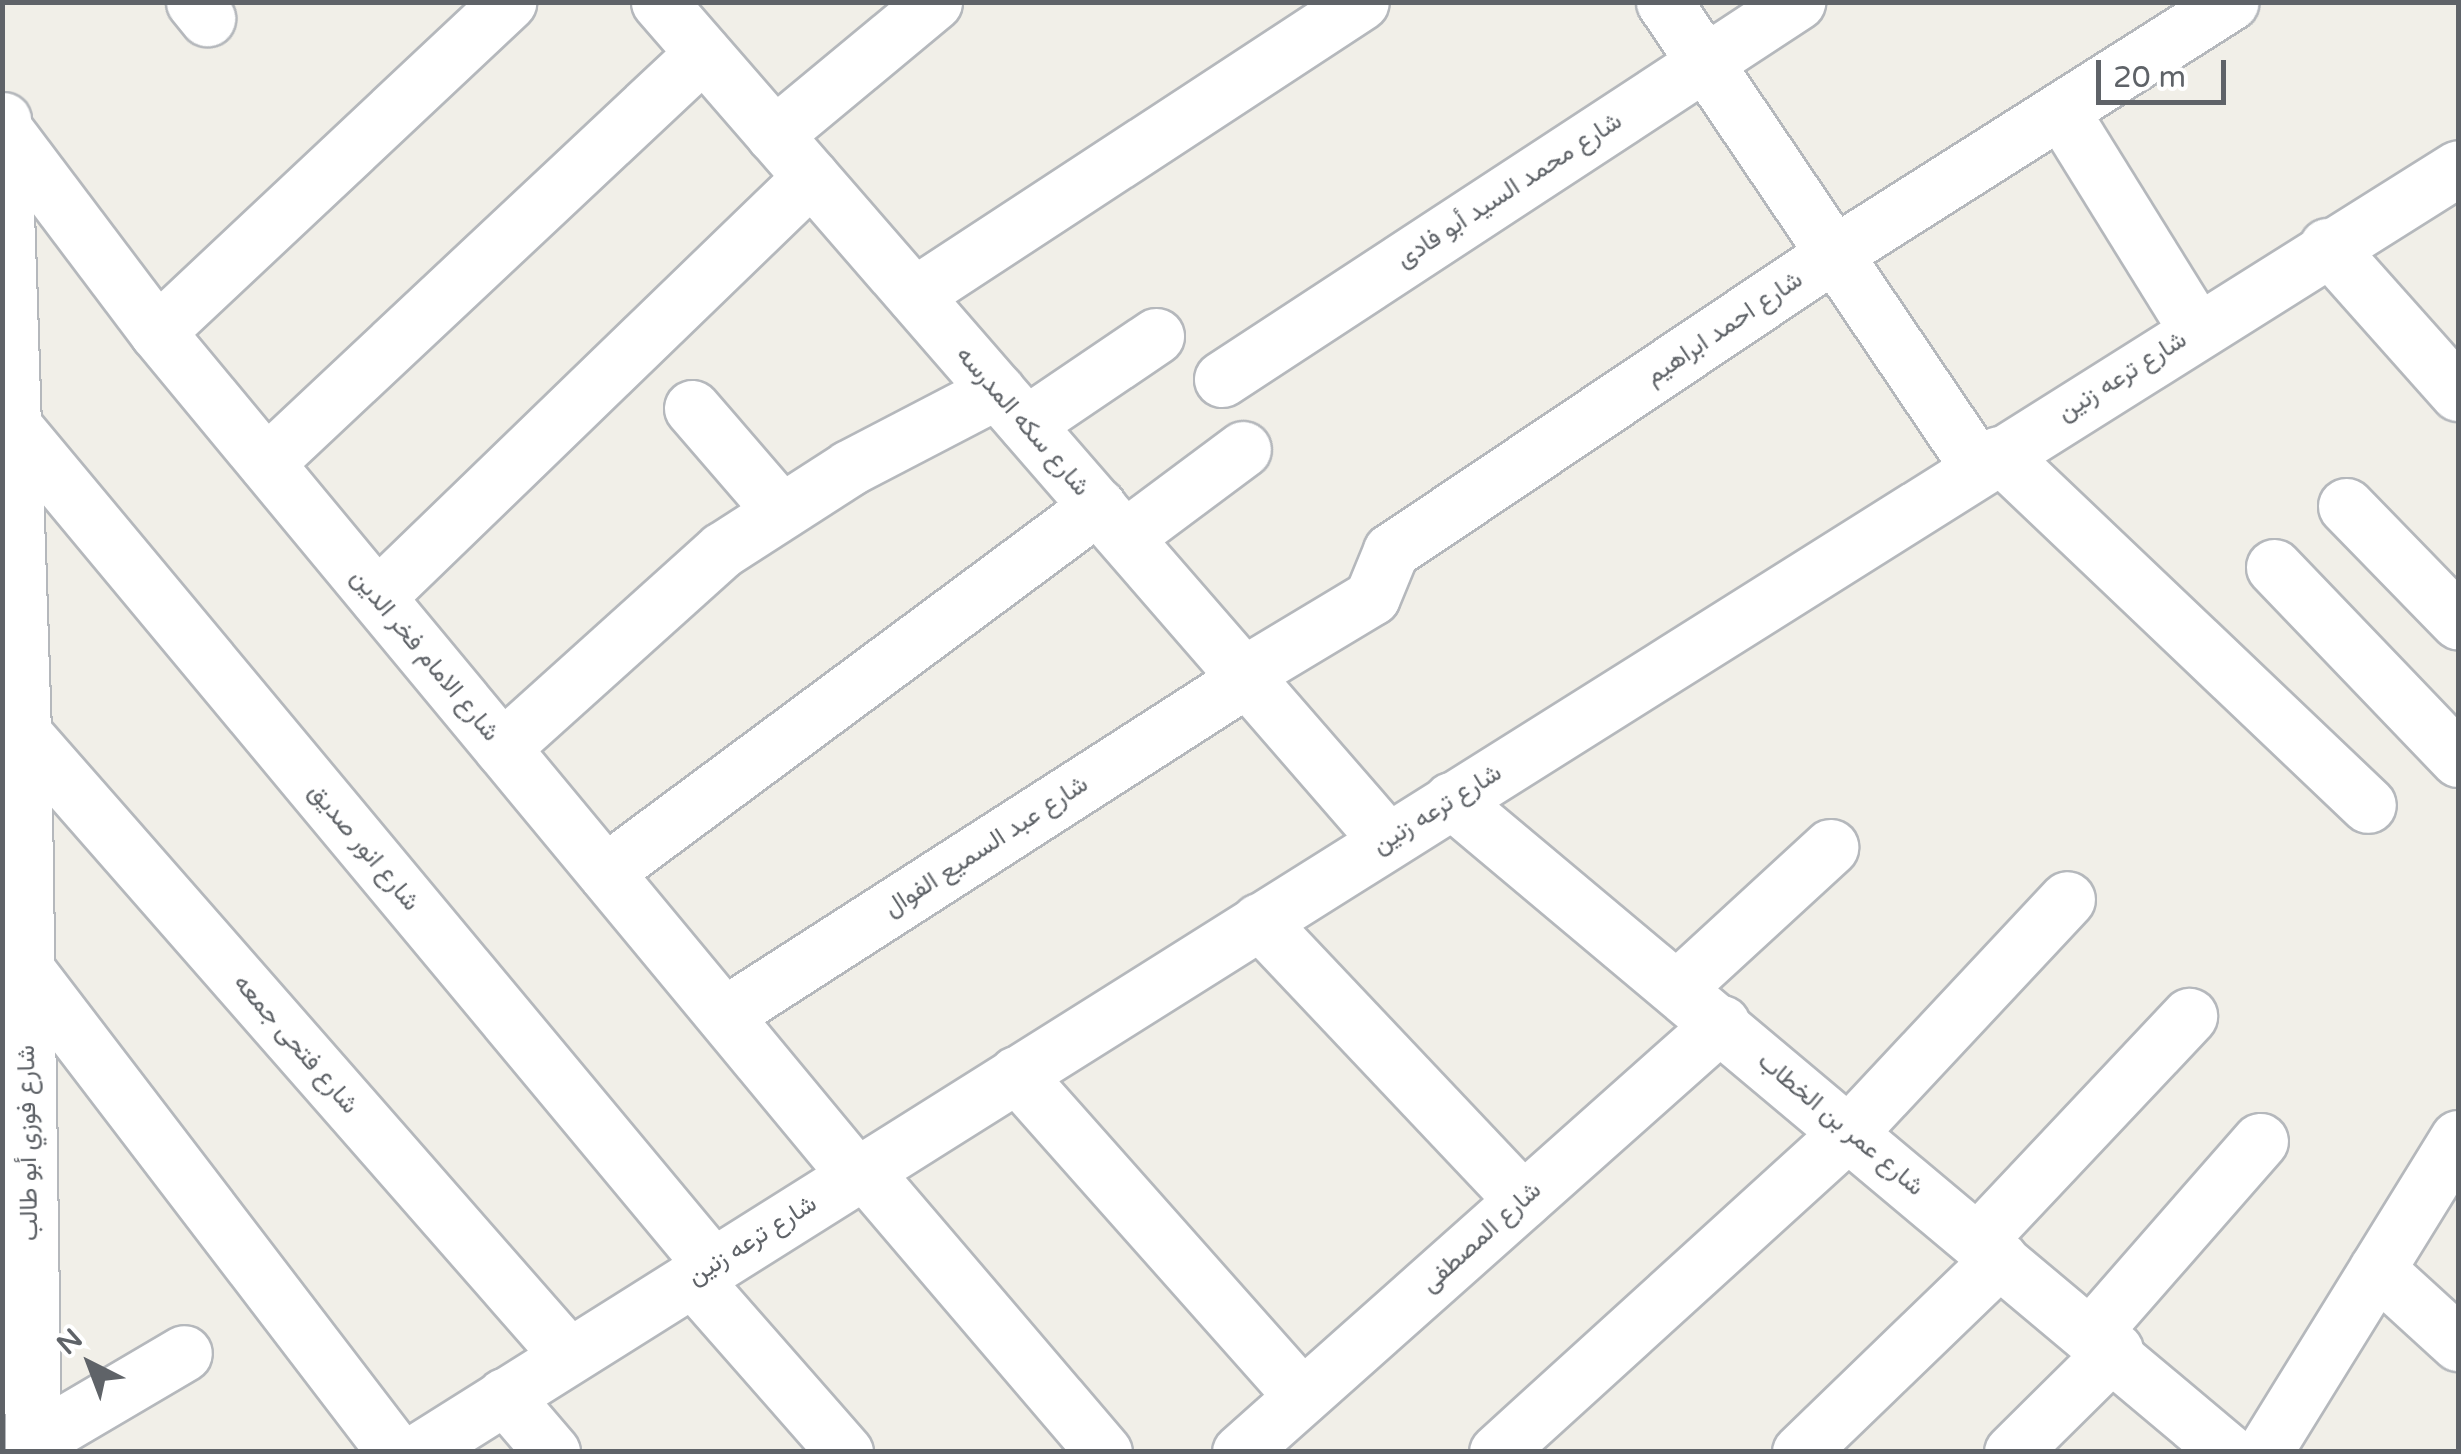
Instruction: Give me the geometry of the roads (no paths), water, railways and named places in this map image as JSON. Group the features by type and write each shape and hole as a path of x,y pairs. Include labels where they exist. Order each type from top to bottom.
{"street":[{"path":"157,332 508,2"},
{"name":"شارع سكه المدرسه","path":"659,2 1388,840"},
{"path":"774,135 934,2"},
{"path":"914,295 1361,2"},
{"path":"1664,2 1832,255 1988,461 2368,805"},
{"name":"شارع محمد السيد أبو فادى","path":"1222,379 1797,2"},
{"name":"شارع احمد ابراهيم","path":"1246,676 1372,597 1390,552 1832,255 2230,2"},
{"path":"266,463 703,53"},
{"path":"2061,111 2196,329"},
{"name":"شارع فوزي أبو طالب","path":"2,116 16,428 33,1447"},
{"name":"شارع الامام فخر الدين","path":"4,129 157,332 605,872 859,1172 1104,1452"},
{"name":"شارع ترعه زنين","path":"417,1452 2327,246 2458,168"},
{"path":"377,597 811,177"},
{"path":"2327,246 2458,393"},
{"path":"502,748 722,550 780,510 1012,408 1156,336"},
{"path":"692,408 780,510"},
{"name":"شارع انور صديق","path":"16,428 845,1452"},
{"path":"605,872 1112,521 1243,450"},
{"path":"2346,506 2458,621"},
{"path":"2274,567 2458,760"},
{"name":"شارع عبد السميع الفوال","path":"724,1014 1246,676"},
{"name":"شارع فتحى جمعه","path":"23,733 569,1356"},
{"name":"شارع عمر بن الخطاب","path":"1451,800 1851,1130 2227,1451"},
{"path":"1678,987 1830,846"},
{"path":"1497,1452 1851,1130 2067,900"},
{"path":"1259,921 1523,1200"},
{"path":"25,968 395,1452"},
{"path":"1800,1452 1989,1250 2189,1016"},
{"name":"شارع المصطفى","path":"1240,1452 1722,1023"},
{"path":"1016,1074 1302,1396"},
{"path":"2264,1452 2458,1138"},
{"path":"2012,1452 2260,1140"},
{"path":"2377,1269 2458,1343"},
{"path":"33,1447 184,1353"},
{"path":"504,1396 552,1452"}]}
